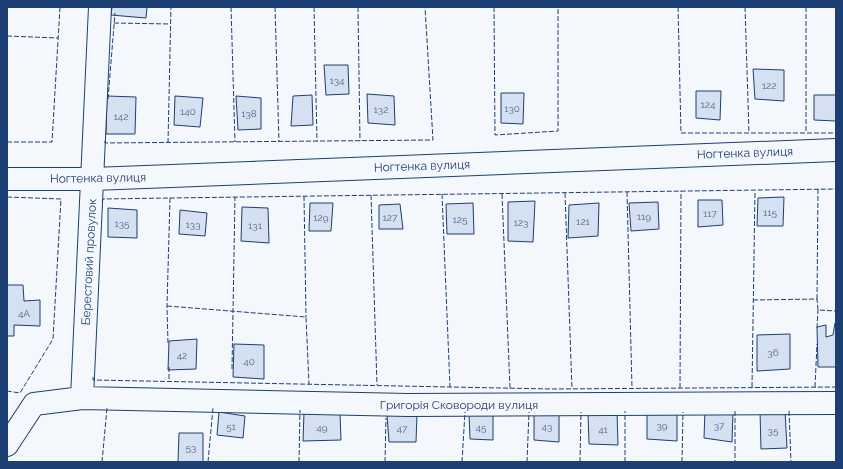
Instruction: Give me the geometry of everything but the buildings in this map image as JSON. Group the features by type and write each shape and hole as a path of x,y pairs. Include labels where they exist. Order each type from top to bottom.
{"street":[{"name":"Берестовий провулок","path":"82,398 100,7"},
{"name":"Ногтенка вулиця","path":"7,179 93,179 836,150"},
{"name":"Григорія Сковороди вулиця","path":"7,445 34,404 82,398 408,405 836,403"}],"fence":[{"path":"7,142 52,142 60,7"},
{"path":"168,143 171,7"},
{"path":"231,7 235,142"},
{"path":"275,7 279,142"},
{"path":"314,7 317,141"},
{"path":"358,7 360,141"},
{"path":"105,141 105,143 433,140 425,7"},
{"path":"494,7 495,135 558,131 558,7"},
{"path":"678,7 681,133 836,133"},
{"path":"745,7 749,133"},
{"path":"806,7 806,133"},
{"path":"108,99 115,13"},
{"path":"114,23 170,24"},
{"path":"7,36 58,38"},
{"path":"817,299 818,189"},
{"path":"102,202 103,199 836,189"},
{"path":"680,388 681,191"},
{"path":"752,387 755,191"},
{"path":"627,192 632,388"},
{"path":"565,193 572,389"},
{"path":"442,194 450,387"},
{"path":"502,194 510,388"},
{"path":"371,195 377,385"},
{"path":"304,196 306,317"},
{"path":"7,197 61,199 53,339 20,393 7,391"},
{"path":"232,369 235,197"},
{"path":"168,343 167,306 170,198"},
{"path":"753,300 817,299 818,310 836,311"},
{"path":"167,306 306,317 309,384"},
{"path":"817,328 818,310"},
{"path":"815,387 817,344"},
{"path":"169,367 169,381"},
{"path":"93,377 93,380 552,389 836,387"},
{"path":"102,462 108,408"},
{"path":"208,462 213,408"},
{"path":"299,462 300,410"},
{"path":"625,411 625,462"},
{"path":"735,411 735,462"},
{"path":"789,411 791,462"},
{"path":"462,462 465,412"},
{"path":"527,462 529,412"},
{"path":"580,462 581,412"},
{"path":"682,462 683,412"},
{"path":"385,462 386,418"}]}
